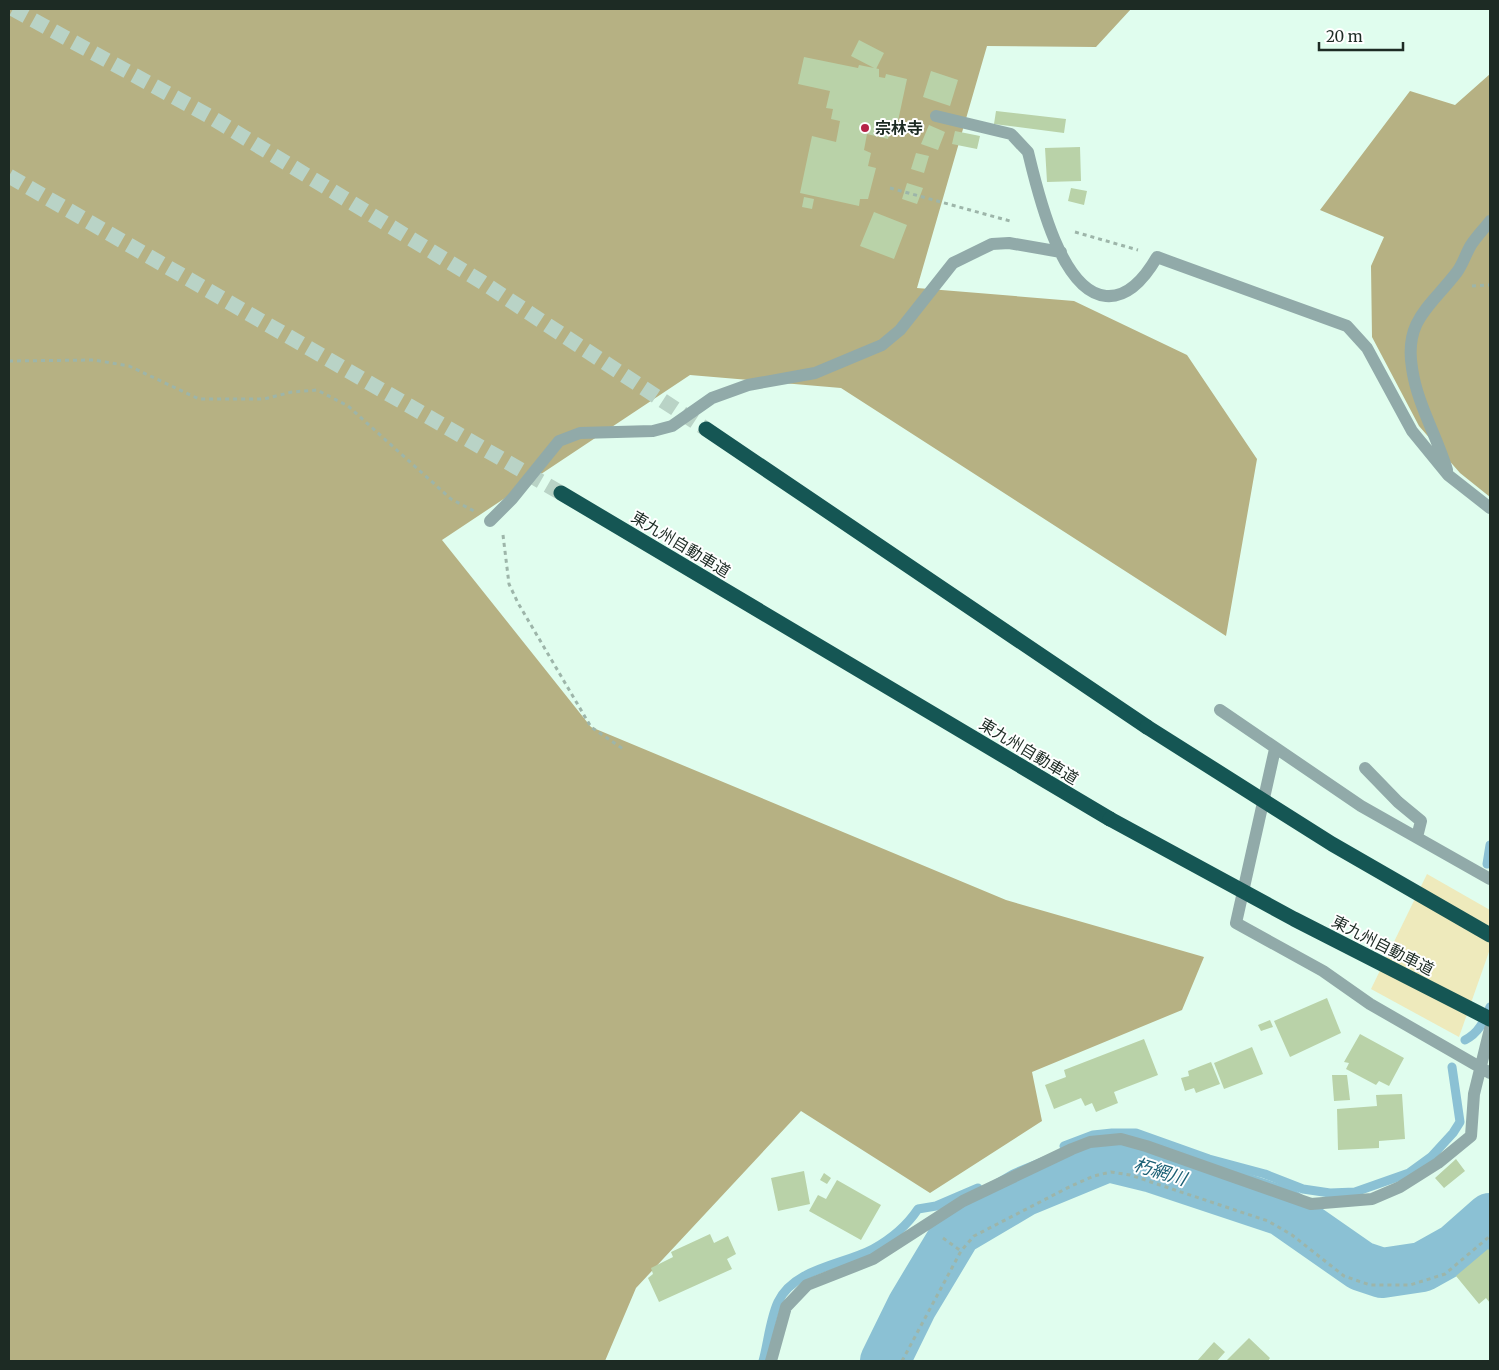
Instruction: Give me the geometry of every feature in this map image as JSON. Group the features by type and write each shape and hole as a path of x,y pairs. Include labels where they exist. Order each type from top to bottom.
{"highway":[{"path":"706,429 1147,727 1332,844 1490,935"},
{"name":"東九州自動車道","path":"561,493 1110,819 1294,918 1490,1019"}],"street":[{"path":"936,116 1011,134 1020,141 1028,152 1044,213 1061,252 1077,281 1089,291 1099,295 1116,297 1131,289 1158,257 1347,326 1367,348 1412,431 1448,475 1490,508"},
{"path":"1448,475 1438,441 1427,420 1412,368 1412,334 1420,315 1458,271 1471,245 1490,221"},
{"path":"490,521 512,499 559,441 580,433 653,431 672,426 712,398 748,385 815,373 882,345 900,330 953,263 992,244 1009,243 1061,252"},
{"path":"1220,710 1361,806 1490,879"},
{"path":"1275,749 1236,923 1324,972 1370,1004 1485,1070"},
{"path":"1365,768 1398,802 1421,822 1417,837"},
{"path":"770,1361 786,1307 807,1285 872,1258 963,1201 1090,1142 1121,1139 1146,1146 1311,1204 1372,1199 1400,1188 1438,1163 1471,1136 1474,1094 1485,1070 1490,1029"}],"path":[{"path":"890,188 957,208"},
{"path":"9,361 94,360 129,366 199,399 264,399 292,392 317,390 348,406 451,499 490,521 502,532 509,584 518,603 591,727 623,750"},
{"path":"902,1361 961,1251 974,1236 1079,1183 1111,1172 1130,1175 1268,1221 1292,1235 1344,1276 1370,1284 1410,1286 1445,1274 1490,1236"},
{"path":"942,1237 961,1251"}],"shaded area":[{"path":"9,9 1131,9 1096,47 987,46 917,288 1074,301 1187,355 1257,459 1226,636 841,388 690,375 442,540 591,727 1006,900 1204,957 1182,1010 1032,1072 1042,1121 930,1193 801,1111 636,1288 605,1361 9,1361"},
{"path":"1490,74 1490,497 1460,473 1419,426 1372,337 1371,266 1384,237 1320,210 1410,91 1455,105"},
{"path":"1427,874 1490,910 1490,949 1459,1037 1371,989"}],"building":[{"path":"859,40 884,53 876,69 851,56"},
{"name":"宗林寺","path":"804,57 858,68 859,65 879,69 879,77 885,78 886,74 907,79 898,121 892,121 888,139 867,134 864,150 871,153 868,166 876,168 868,199 860,199 859,206 800,193 812,136 836,142 840,121 831,119 833,109 826,108 830,91 798,84"},
{"path":"931,71 958,80 950,106 923,97"},
{"path":"996,111 1066,119 1064,133 994,124"},
{"path":"929,125 945,132 938,150 921,144"},
{"path":"955,131 980,136 977,149 952,144"},
{"path":"1080,147 1081,181 1047,182 1045,148"},
{"path":"916,153 929,156 924,173 911,169"},
{"path":"907,183 923,188 917,204 902,199"},
{"path":"1071,188 1087,191 1084,205 1068,201"},
{"path":"804,197 814,199 812,209 802,207"},
{"path":"874,212 907,225 894,259 860,246"},
{"path":"1327,998 1341,1033 1290,1057 1274,1021"},
{"path":"1270,1020 1273,1027 1261,1031 1258,1025"},
{"path":"1360,1034 1404,1058 1389,1086 1379,1081 1376,1085 1346,1069 1349,1063 1344,1062"},
{"path":"1144,1039 1158,1075 1114,1092 1118,1103 1096,1112 1092,1103 1085,1106 1081,1098 1054,1109 1045,1085 1066,1077 1064,1070"},
{"path":"1252,1047 1263,1074 1224,1089 1214,1063"},
{"path":"1211,1062 1220,1084 1196,1093 1194,1088 1185,1091 1181,1078 1189,1076 1188,1071"},
{"path":"1332,1075 1347,1075 1350,1100 1334,1101"},
{"path":"1402,1094 1405,1139 1379,1141 1379,1148 1338,1150 1337,1109 1377,1106 1376,1095"},
{"path":"1456,1159 1465,1171 1444,1188 1435,1178"},
{"path":"804,1171 810,1204 778,1211 771,1178"},
{"path":"824,1173 831,1178 827,1184 820,1180"},
{"path":"837,1180 881,1205 861,1240 809,1211 818,1195 826,1199"},
{"path":"710,1234 714,1243 728,1236 736,1254 727,1259 732,1269 659,1302 648,1278 653,1274 651,1268 673,1257 671,1252"},
{"path":"1488,1249 1490,1251 1490,1303 1486,1298 1479,1304 1456,1276"},
{"path":"1249,1338 1270,1358 1268,1361 1226,1361"},
{"path":"1214,1342 1225,1352 1217,1361 1197,1361"}],"waterway":[{"path":"1487,864 1490,845"},
{"path":"1465,1040 1477,1030 1490,1007"},
{"path":"1064,1146 1093,1135 1136,1133 1209,1159 1265,1174 1303,1189 1330,1193 1355,1192 1409,1173 1431,1157 1453,1133 1460,1122 1452,1067"},
{"name":"朽網川","path":"885,1361 912,1306 957,1231 1023,1192 1108,1157 1153,1168 1282,1211 1361,1266 1382,1273 1422,1267 1456,1248 1490,1218"},
{"path":"763,1361 775,1309 785,1291 795,1282 820,1269 880,1245 903,1227 918,1209 936,1206 978,1188"}],"tunnel":[{"path":"13,9 209,116 482,282 706,429"},
{"path":"9,176 561,493"}],"place":[{"name":"宗林寺","path":"865,128"}]}
